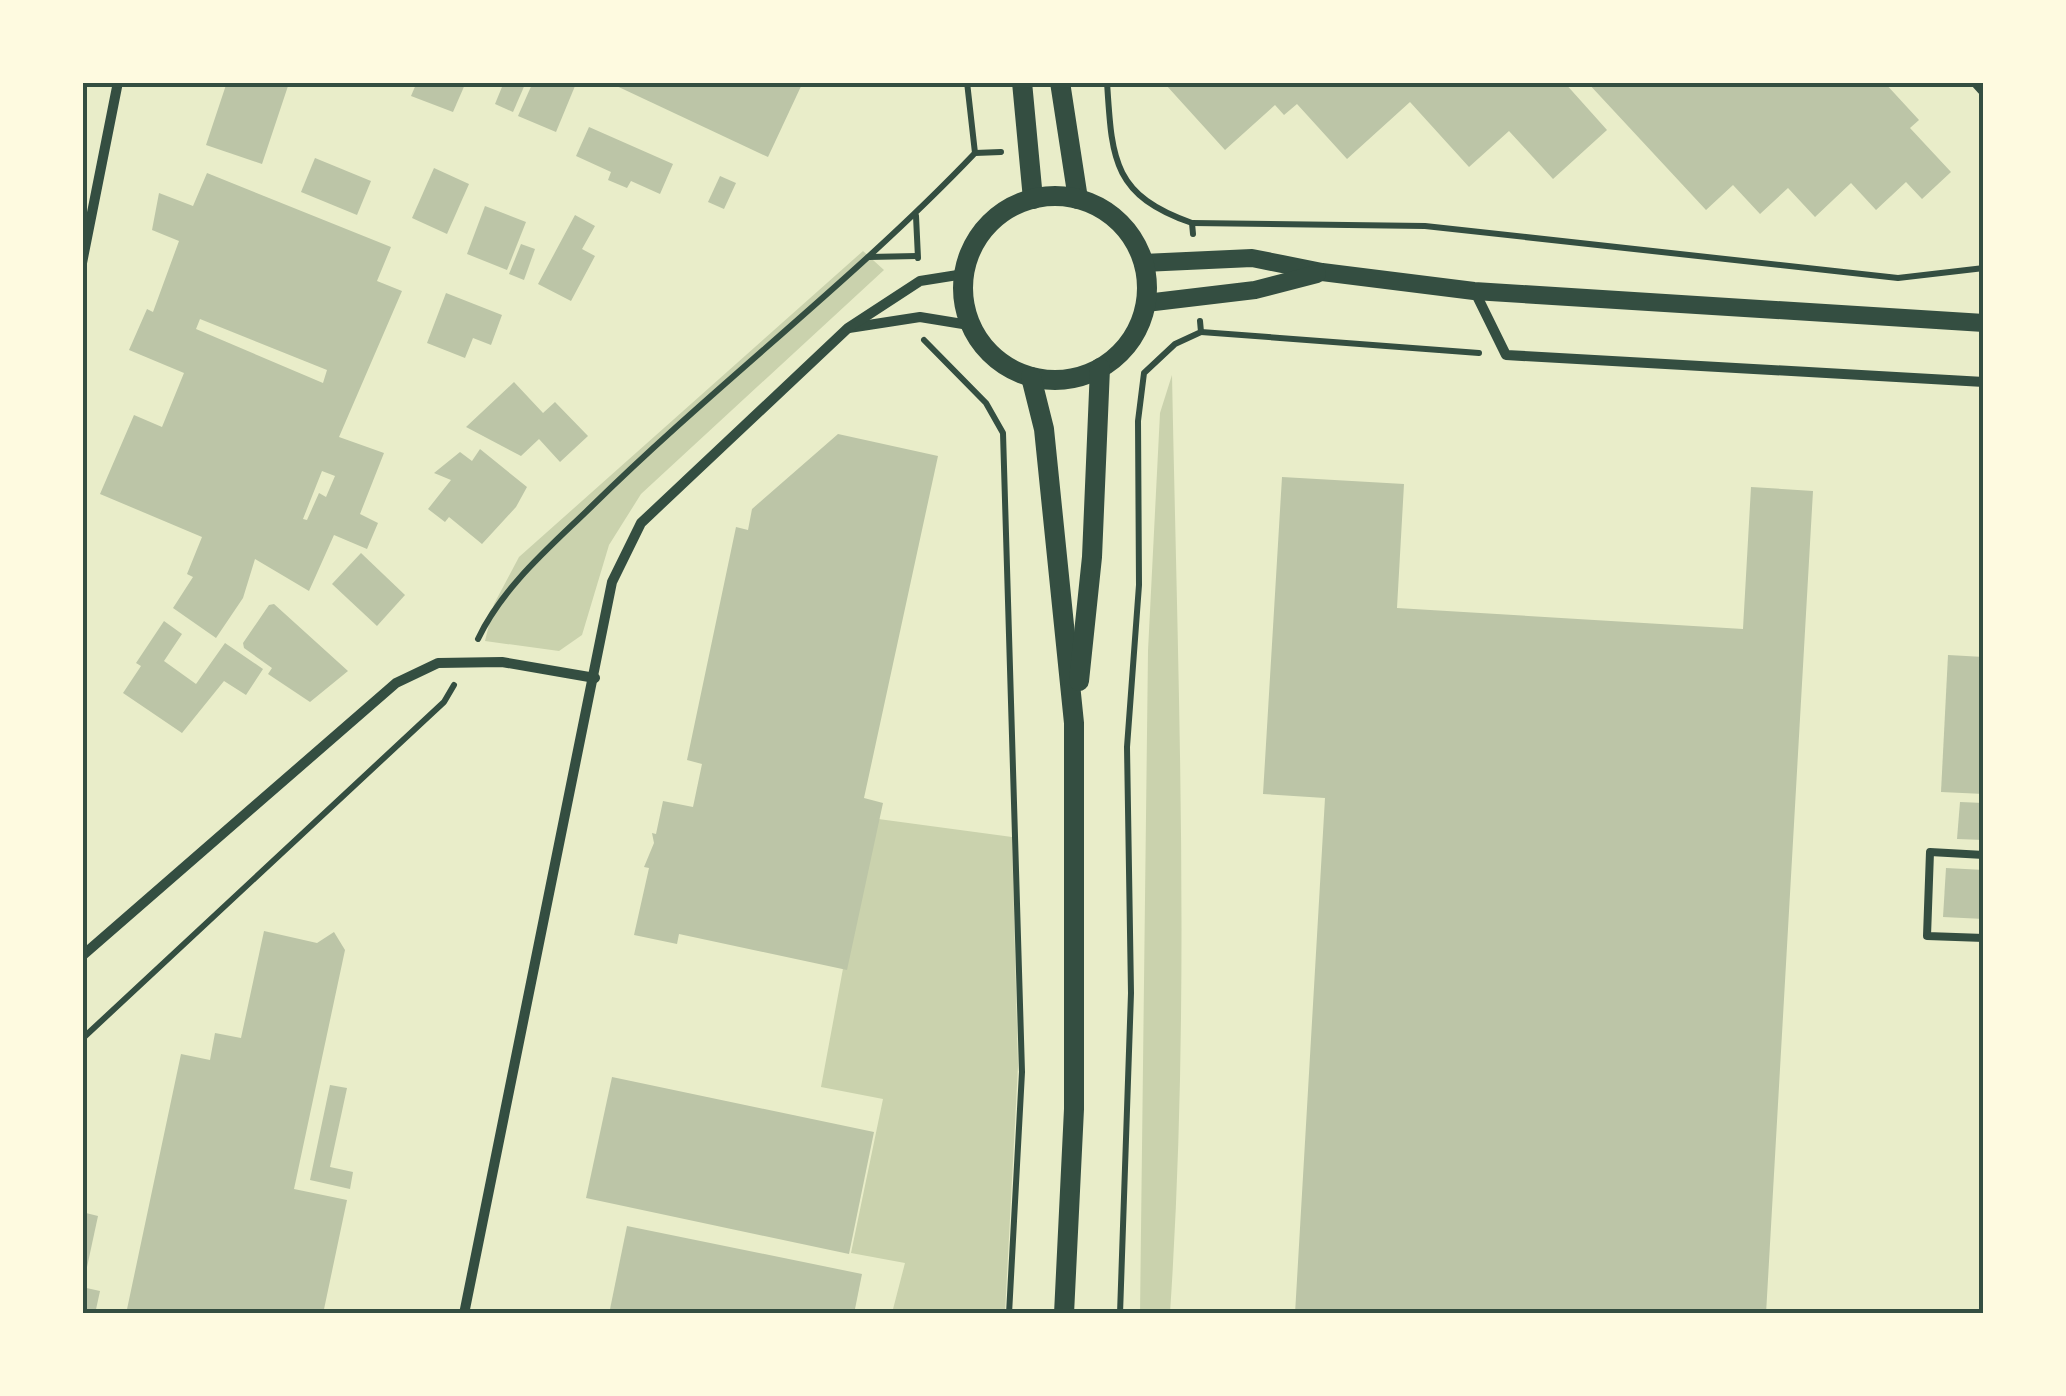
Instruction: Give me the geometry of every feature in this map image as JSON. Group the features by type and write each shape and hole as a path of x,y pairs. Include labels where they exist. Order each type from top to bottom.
{"main road":[{"path":"1022,82 1033,198"},
{"path":"1060,82 1078,198"},
{"path":"1033,198 1078,198 1119,222 1143,262 1146,303 1137,329 1122,351 1100,368 1055,380 1031,377 990,354 969,325 964,274 972,248 987,226 1008,209 1033,198"},
{"path":"1074,723 1092,557 1100,368"},
{"path":"1031,377 1044,429 1074,723 1074,1110 1064,1314"}],"street":[{"path":"82,263 118,82"},
{"path":"1975,82 1984,92"},
{"path":"1143,262 1252,258 1322,272 1474,291 1984,323"},
{"path":"1146,303 1255,290 1322,272"},
{"path":"464,1314 612,582 641,523 848,328 920,281 964,274"},
{"path":"1474,291 1506,355 1984,382"},
{"path":"848,328 920,317 969,325"},
{"path":"82,956 396,683 438,663 502,662 595,678"}],"lane":[{"path":"1984,855 1930,852 1927,936 1984,938"}],"path":[{"path":"82,1039 444,702 484,625 519,577 631,467 916,215 975,153 967,82"},
{"path":"1107,82 1111,138"},
{"path":"1192,223 1426,226 1898,278 1984,268"},
{"path":"868,258 918,256"},
{"path":"1200,332 1506,355"},
{"path":"1120,1314 1130,993 1127,747 1140,585 1138,422"},
{"path":"1003,433 1022,1072 1009,1314"}],"green space":[{"path":"863,251 884,270 641,494 609,545 582,635 559,651 485,641 494,604 519,557"},
{"path":"1172,375 1181,844 1180,1079 1170,1313 1140,1314 1148,651 1160,413"},
{"path":"871,818 1012,837 1018,1066 1005,1313 892,1313 905,1263 851,1253 883,1099 821,1087"}],"building":[{"path":"227,82 288,86 262,164 206,145"},
{"path":"417,82 466,82 453,112 411,96"},
{"path":"504,82 526,82 513,112 495,104"},
{"path":"533,82 575,86 556,132 518,116"},
{"path":"608,82 803,82 768,157"},
{"path":"1564,82 1607,130 1553,179 1509,131 1469,167 1410,102 1347,159 1297,104 1284,115 1275,105 1225,150 1166,85"},
{"path":"1587,82 1884,82 1919,120 1910,128 1951,172 1922,199 1906,182 1876,210 1851,183 1815,217 1788,188 1760,214 1733,185 1706,210"},
{"path":"589,127 673,164 660,194 631,181 627,188 608,180 611,172 576,156"},
{"path":"315,158 371,181 357,215 301,192"},
{"path":"434,168 469,184 447,234 412,218"},
{"path":"207,173 391,247 377,281 402,291 339,437 384,453 360,514 378,523 367,549 334,535 309,591 255,559 243,598 216,638 173,608 193,577 187,574 202,537 100,494 134,415 162,427 184,373 129,350 147,309 153,312 179,241 152,230 159,193 193,206","holes":["200,319 327,370 323,383 196,329","322,471 335,476 326,497 319,493 307,520 303,519"]},
{"path":"720,176 736,183 724,209 708,202"},
{"path":"485,206 526,222 507,270 467,254"},
{"path":"575,215 595,226 582,249 595,256 571,301 538,284"},
{"path":"521,244 535,249 524,280 509,274"},
{"path":"446,293 502,315 491,345 473,338 465,358 427,343"},
{"path":"514,382 543,413 555,402 588,436 560,462 539,439 521,456 466,427"},
{"path":"838,434 938,456 864,798 883,803 847,970 679,934 677,944 634,935 649,868 644,867 663,801 693,807 702,764 687,760 736,527 748,530 752,509"},
{"path":"480,449 527,487 516,507 482,544 449,517 445,522 428,509 451,480 434,473 460,452 472,461"},
{"path":"1282,477 1404,484 1397,608 1743,629 1751,487 1813,491 1766,1314 1295,1314 1325,798 1263,794"},
{"path":"361,553 405,595 377,626 332,584"},
{"path":"274,604 348,671 310,702 268,674 272,668 244,648 243,643 269,605"},
{"path":"164,621 182,634 164,661 196,684 225,643 263,669 246,695 224,681 182,733 123,693 141,666 136,663"},
{"path":"1948,655 1984,657 1984,794 1941,792"},
{"path":"1960,802 1984,803 1984,840 1957,839"},
{"path":"1946,868 1984,870 1984,919 1943,917"},
{"path":"264,931 317,943 334,932 345,950 294,1189 347,1200 323,1314 126,1314 181,1054 210,1060 215,1033 241,1038"},
{"path":"612,1077 874,1132 849,1254 586,1198"},
{"path":"330,1085 347,1088 330,1167 353,1172 350,1189 310,1180"},
{"path":"82,1212 98,1216 84,1281 82,1281"},
{"path":"627,1226 862,1274 854,1314 609,1314"},
{"path":"82,1287 100,1291 95,1314 82,1314"}]}
